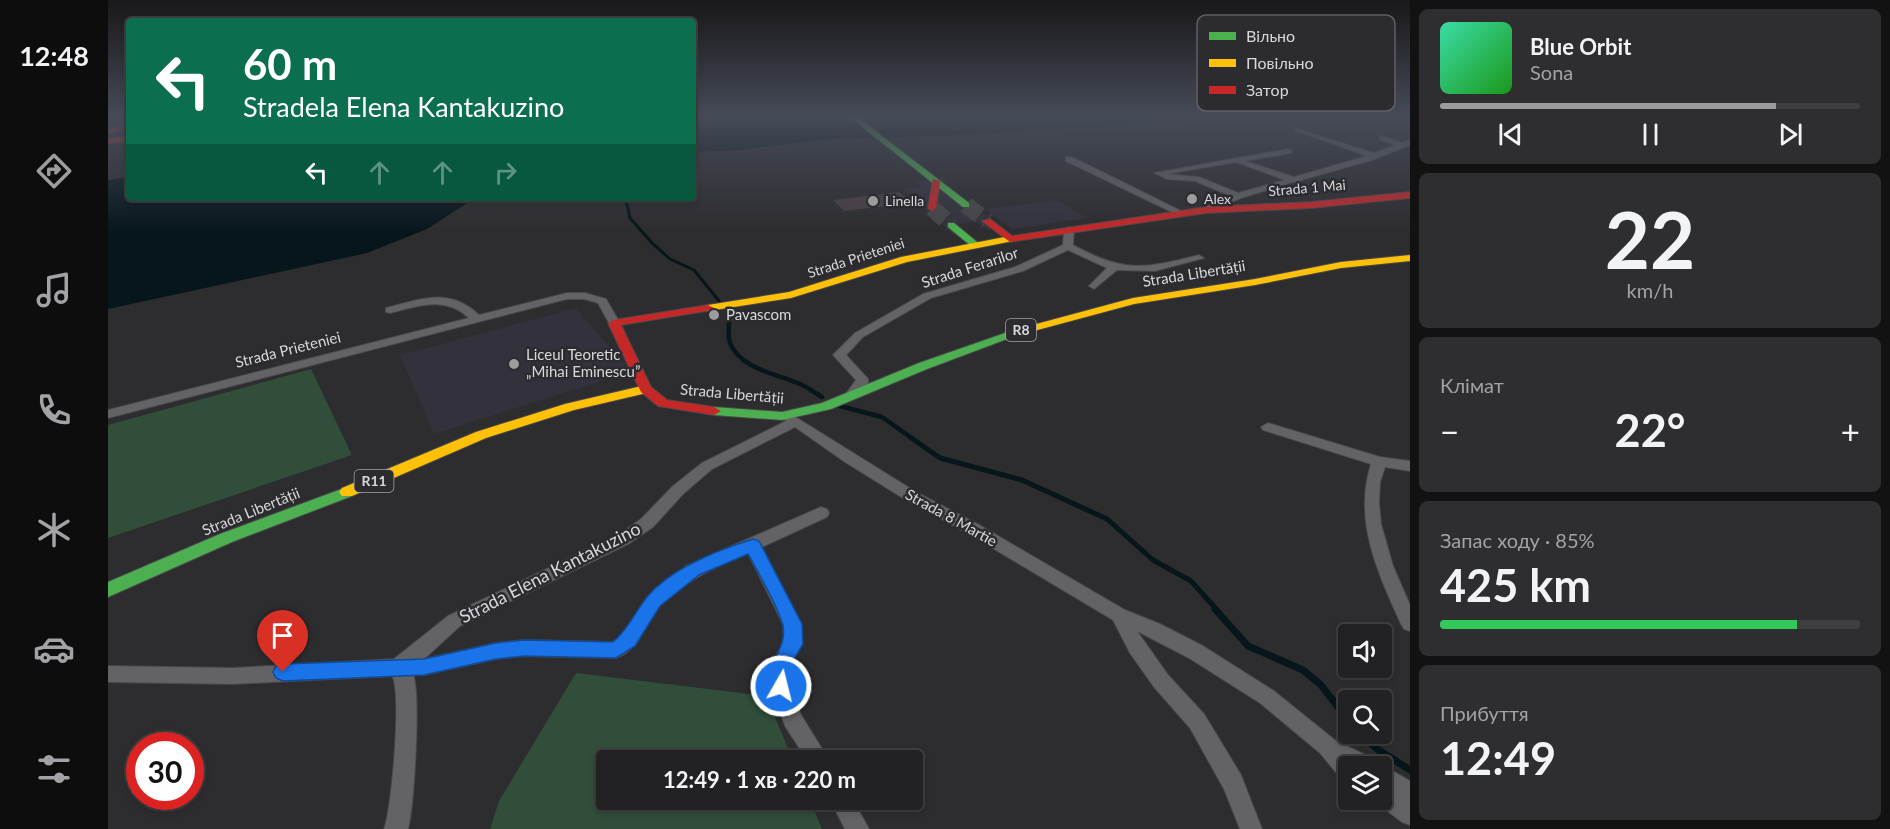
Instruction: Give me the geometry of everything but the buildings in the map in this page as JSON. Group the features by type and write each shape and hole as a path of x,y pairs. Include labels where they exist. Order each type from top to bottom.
{"main road":[{"path":"903,156 966,205"},
{"path":"932,208 936,181"},
{"name":"Strada 1 Mai","path":"1206,210 1311,205 1410,195"},
{"name":"Strada Prieteniei","path":"614,323 803,292 905,259 974,244 1206,210"},
{"path":"987,221 1010,239"},
{"path":"951,225 974,244"},
{"name":"Strada Libertății","path":"108,590 226,538 351,490 481,435 570,407 646,389 657,399 669,405 791,418 1013,333 1133,301 1238,285 1341,265 1410,258"},
{"path":"614,323 646,389"}],"street":[{"path":"1238,196 1196,178 1167,177 1158,173 1261,156"},
{"name":"Strada Prieteniei","path":"1206,210 1238,196 1296,181 1374,156"},
{"path":"1069,159 1181,213"},
{"path":"1237,160 1296,181"},
{"path":"1069,230 1068,246 1115,267 1147,268 1199,258"},
{"name":"Strada Ferarilor","path":"852,395 862,379 839,355 859,335 927,296 1028,266 1068,246"},
{"path":"1094,286 1115,267"},
{"name":"Strada Prieteniei","path":"108,414 567,296 594,297 602,301 614,323"},
{"path":"390,310 446,299 468,309 476,318"},
{"name":"Strada 8 Martie","path":"791,418 850,459 911,496 975,530 1119,615 1153,629 1196,652 1267,697 1327,746 1338,759"},
{"name":"Strada Elena Kantakuzino","path":"397,667 410,659 454,621 624,539 647,523 678,490 707,466 791,418"},
{"path":"1268,427 1380,462 1410,466"},
{"path":"1380,462 1371,486 1370,510 1378,545 1410,624"},
{"path":"108,674 233,676 424,667 496,651 524,648 616,650 628,641 654,601 692,571 718,558 753,546 821,513"},
{"path":"753,546 792,624 793,644 781,663 781,686 792,718 813,750"},
{"path":"1119,615 1137,647 1161,681 1197,721 1233,783 1251,829"},
{"path":"396,828 400,808 406,702 405,680 397,667"},
{"name":"Strada 8 Martie","path":"1327,746 1346,756"},
{"path":"1392,782 1410,793"},
{"path":"1392,801 1410,814"},
{"path":"847,810 858,829"}],"shaded area":[{"path":"126,177 126,201 470,201 427,229 367,253 108,309 108,180"},
{"path":"944,177 950,181 942,182 1002,228 988,230 978,222 959,224 954,235 903,189 922,187 916,181 942,180 939,178"},
{"path":"1057,200 1087,218 1012,229 985,209"},
{"name":"Liceul Teoretic „Mihai Eminescu”","path":"576,308 630,372 434,434 400,355"}],"green space":[{"path":"311,369 352,455 108,538 108,425"},
{"path":"576,673 766,696 789,750 596,750 596,810 814,810 822,829 490,829 499,801"}],"waterway":[{"path":"624,201 630,218 652,243 670,259 694,270 719,301"},
{"path":"727,311 730,343 735,352 752,365 805,386 822,397"},
{"path":"840,406 882,417 913,439"},
{"path":"910,437 940,458 1022,480 1107,519 1153,560 1191,581 1217,610"},
{"path":"1215,609 1248,646 1303,670 1321,685 1338,707"},
{"path":"1372,744 1410,770"}],"tunnel":[{"path":"966,205 987,221"},
{"path":"932,208 951,225"}],"traffic: fast":[{"path":"903,156 966,205"},
{"path":"951,225 974,244"},
{"path":"714,411 782,416 826,406 923,366 1011,334"},
{"path":"108,590 226,538 347,492"}],"traffic: slow":[{"path":"708,308 791,295 905,259 1010,239"},
{"path":"1011,334 1133,301 1255,282 1341,265 1410,258"},
{"path":"347,492 481,435 570,407 646,389"}],"traffic: jam":[{"path":"932,208 936,181"},
{"path":"1010,239 1206,210 1311,205 1410,195"},
{"path":"987,221 1010,239"},
{"path":"708,308 614,323 646,389 663,403 714,411"}],"place":[{"name":"Alex","path":"1192,199"},
{"name":"Linella","path":"873,201"},
{"name":"Pavascom","path":"714,315"},
{"name":"Liceul Teoretic „Mihai Eminescu”","path":"514,364"}],"route":[{"path":"283,672 424,667 496,651 524,648 616,650 628,641 654,601 692,571 718,558 753,546 792,624 793,644 781,663 781,686"}]}
